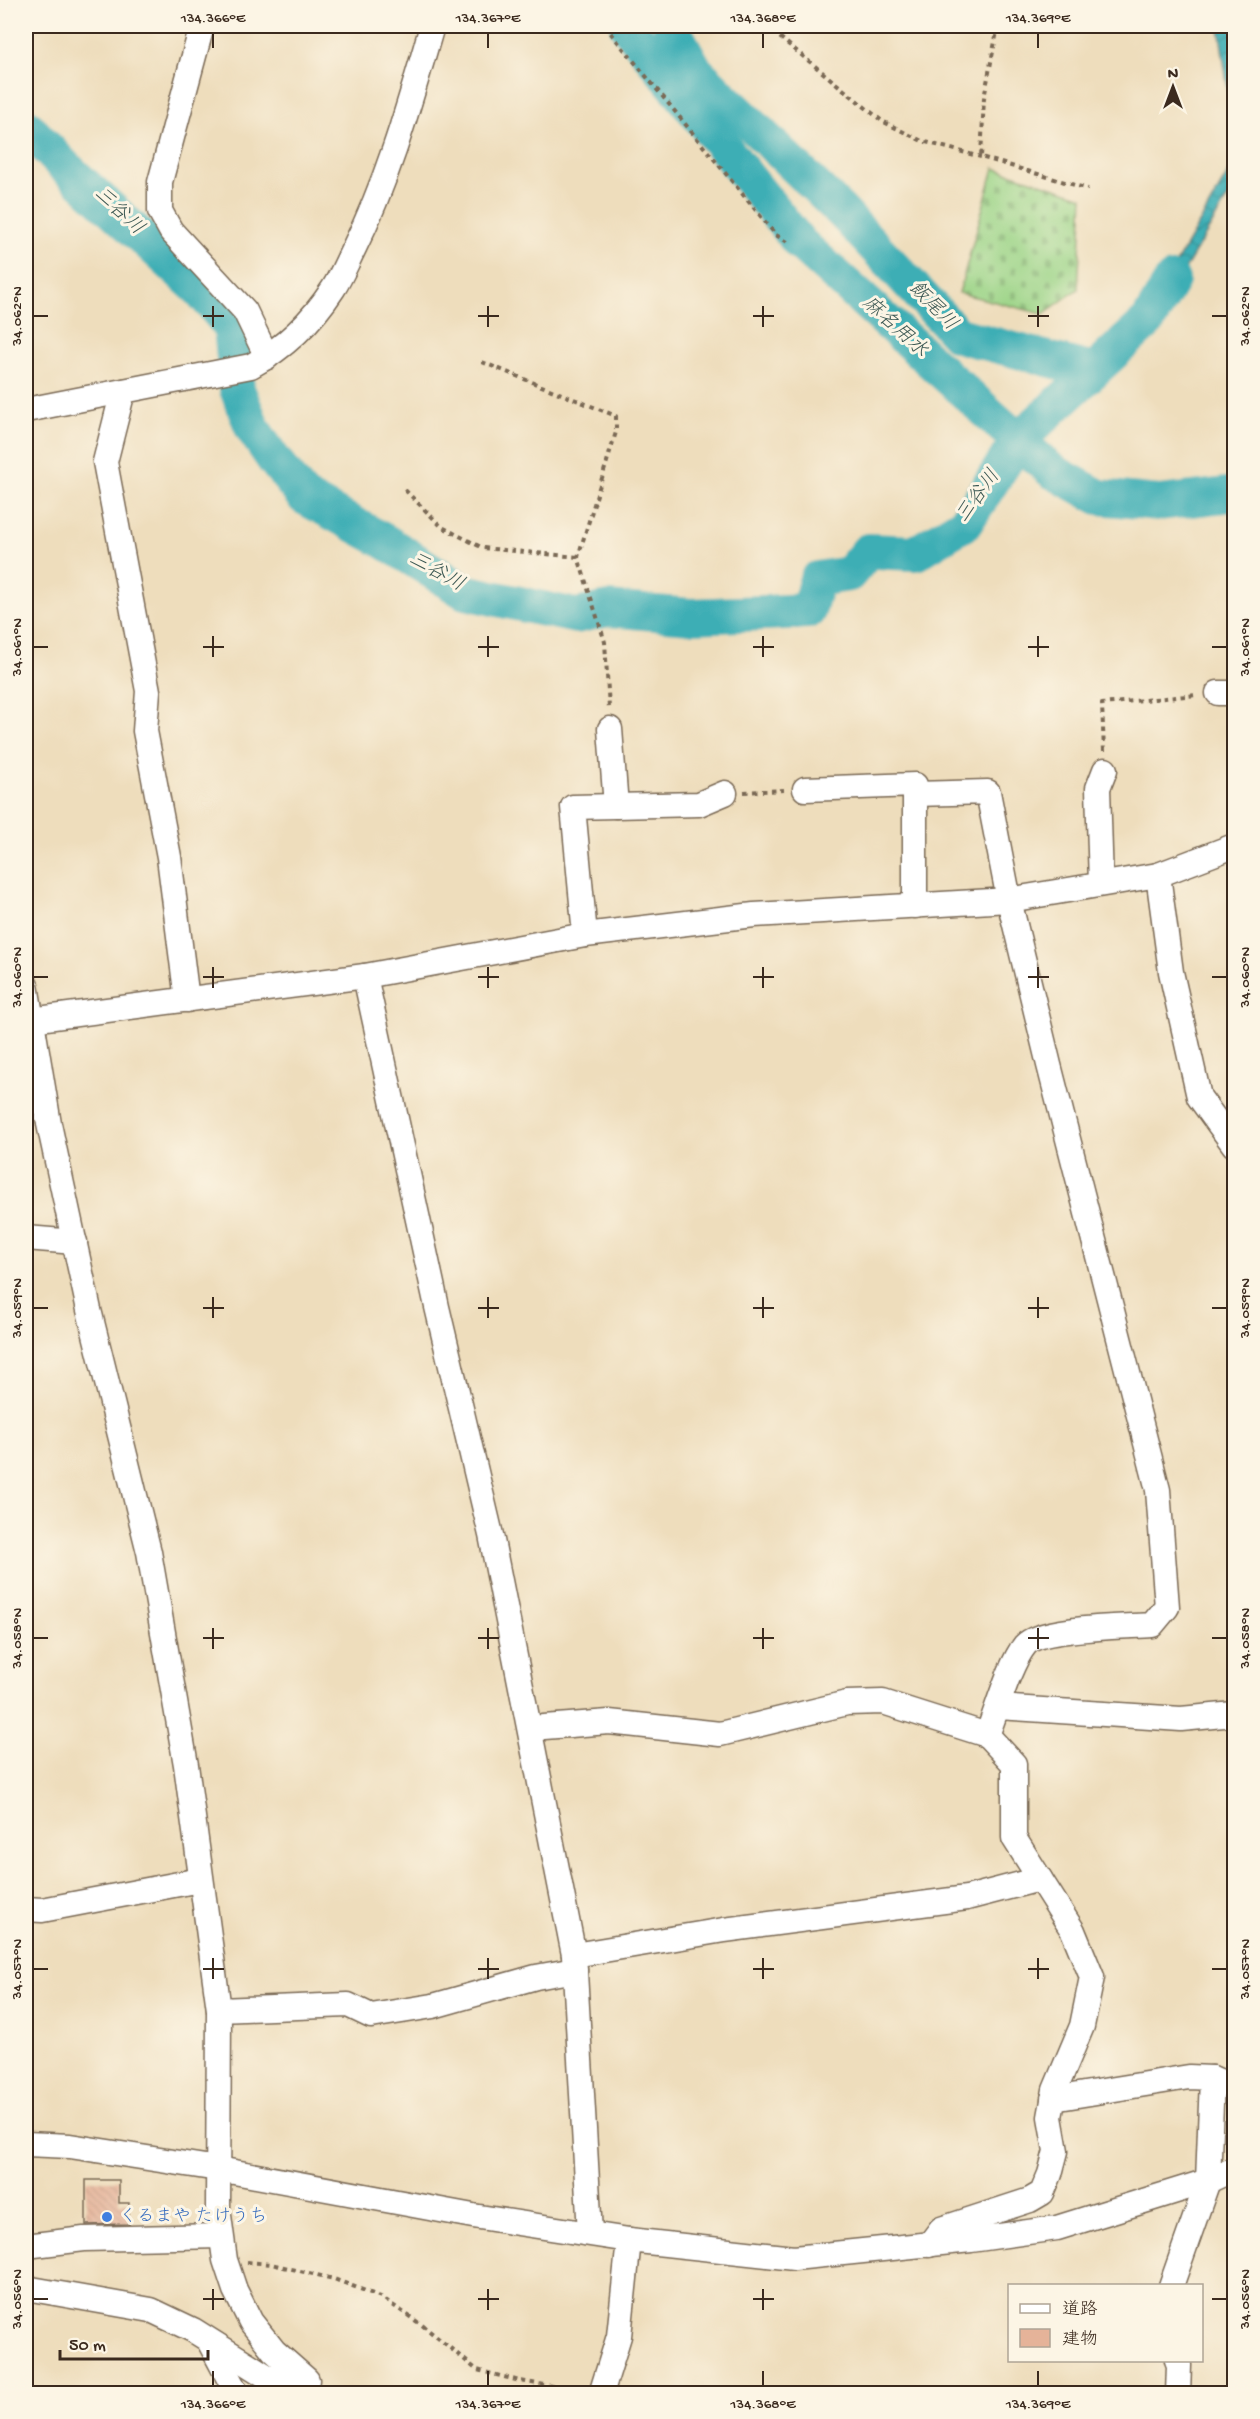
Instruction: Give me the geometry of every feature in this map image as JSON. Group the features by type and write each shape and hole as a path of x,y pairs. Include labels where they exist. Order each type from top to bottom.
{"street":[{"path":"202,26 160,182 160,211 171,231 244,311 259,361"},
{"path":"26,410 218,372 259,361 293,338 334,289 364,226 391,159 432,26"},
{"path":"123,391 105,462 148,691 145,731 170,857 187,1000"},
{"path":"610,729 616,806"},
{"path":"1101,883 1098,788 1105,770"},
{"path":"805,789 915,785 915,906"},
{"path":"915,794 988,792 1009,900 1048,1065 1158,1490 1167,1607 1152,1625 1054,1632 1027,1643 1015,1662 987,1735"},
{"path":"585,935 573,807 699,804 725,793"},
{"path":"31,1020 365,976 585,935 754,915 1009,900 1158,875 1234,846"},
{"path":"1158,875 1171,972 1199,1097 1234,1145"},
{"path":"365,976 437,1307 491,1536 531,1728 574,1962 590,2234"},
{"path":"26,985 50,1124 88,1310 149,1552 186,1765 219,2010 218,2208 225,2260 235,2290 251,2322 274,2351 307,2380 302,2390 282,2386 193,2330 151,2310 26,2288"},
{"path":"26,1238 75,1242"},
{"path":"531,1728 609,1722 720,1734 848,1703 883,1702 987,1735 1014,1764 1014,1838 1073,1931 1092,1977 1082,2026 1055,2090 1050,2117 1056,2151 1042,2193 1030,2200 941,2229 929,2245"},
{"path":"998,1707 1181,1719 1234,1714"},
{"path":"219,2010 348,2005 371,2016 433,2006 536,1977 574,1962 724,1930 967,1898 1040,1879"},
{"path":"26,1909 42,1910 200,1880"},
{"path":"1053,2099 1189,2077 1212,2079 1234,2087"},
{"path":"1171,2284 1208,2181 1212,2079"},
{"path":"26,2144 70,2146 218,2169 473,2216 628,2240 794,2258 929,2245 1057,2228 1208,2181 1234,2169"},
{"path":"26,2246 84,2239 221,2236"},
{"path":"593,2393 619,2336 628,2240"},
{"path":"208,2341 236,2393"},
{"path":"1178,2362 1178,2394"}],"path":[{"path":"605,26 777,235 790,244"},
{"path":"766,26 882,121 922,141 1088,189"},
{"path":"981,157 984,98 998,26"},
{"path":"482,362 616,416 616,432 578,557 605,642 610,729"},
{"path":"405,490 442,528 483,548 578,557"},
{"path":"1105,770 1102,704 1226,693"},
{"path":"725,793 805,789"},
{"path":"225,2260 271,2264 334,2279 381,2297 422,2325 477,2370 520,2381 593,2393"}],"green space":[{"path":"994,168 1083,197 1078,289 1043,314 959,293"}],"water":[{"path":"1219,26 1232,26 1234,134"},
{"path":"1234,163 1234,187 1151,326 1143,320"}],"building":[{"name":"くるまや たけうち","path":"86,2180 119,2180 119,2203 129,2203 129,2224 86,2225"}],"waterway":[{"name":"麻名用水","path":"627,26 800,243 1052,471 1099,497 1159,503 1234,494"},
{"name":"飯尾川","path":"671,26 696,71 841,211 958,335 1093,371"},
{"name":"三谷川","path":"26,126 63,165 201,291 231,327 237,389 253,429 304,497 386,542 465,592 576,616 608,609 691,616 808,611 817,579 849,574 868,551 916,553 965,523 1011,452"},
{"name":"飯尾川","path":"1028,431 1148,321 1172,280"}],"place":[{"name":"くるまや たけうち","path":"107,2217"}]}
